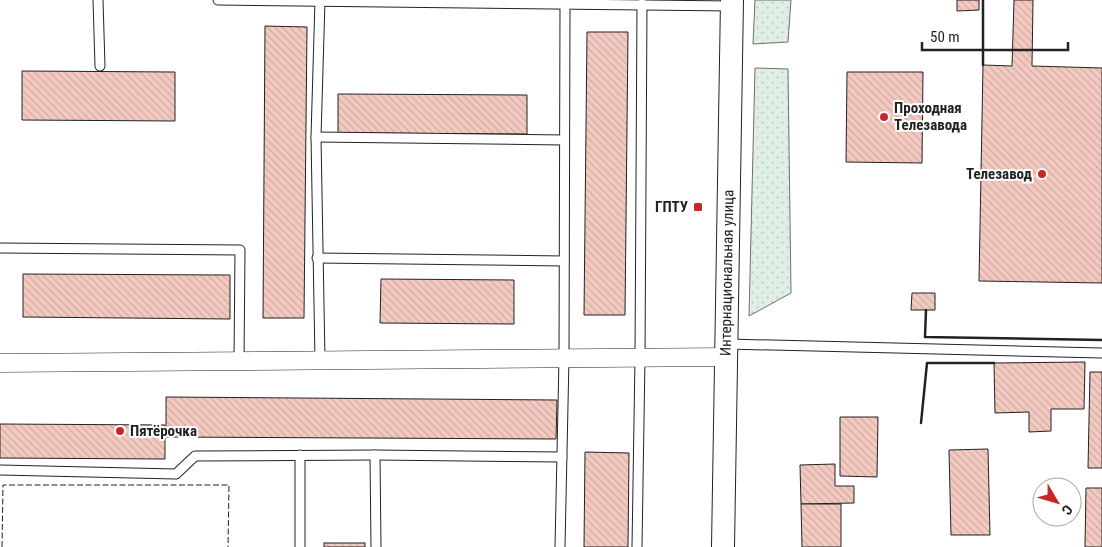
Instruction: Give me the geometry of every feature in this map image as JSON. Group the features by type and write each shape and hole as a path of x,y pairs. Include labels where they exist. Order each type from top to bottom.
{"street":[{"name":"Интернациональная улица","path":"723,547 732,3"},
{"path":"0,363 640,358 726,351"}],"lane":[{"path":"98,0 100,66"},
{"path":"218,0 501,1 565,4 732,3"},
{"path":"320,1 316,137 320,360"},
{"path":"560,547 564,358 565,4"},
{"path":"637,547 642,4"},
{"path":"316,137 564,140"},
{"path":"0,248 240,250 239,361"},
{"path":"318,258 564,261"},
{"path":"726,351 1102,353"},
{"path":"300,455 300,547"},
{"path":"376,455 376,547"},
{"path":"0,470 176,474 195,456 562,457"}],"green space":[{"path":"755,0 791,0 788,42 753,44"},
{"path":"755,68 788,69 791,293 749,316"}],"building":[{"path":"957,0 979,0 979,10 957,11"},
{"name":"Телезавод","path":"1014,0 1033,0 1032,66 1102,68 1102,283 979,281 983,65 1012,66"},
{"path":"265,26 307,27 304,318 263,318"},
{"path":"587,32 628,32 625,315 584,315"},
{"path":"22,71 175,72 175,121 22,120"},
{"name":"Проходная Телезавода","path":"847,72 923,72 922,163 846,162"},
{"path":"338,94 527,95 527,134 338,133"},
{"path":"23,274 230,275 230,319 23,317"},
{"path":"381,279 514,280 514,324 380,323"},
{"path":"912,293 935,293 935,310 911,310"},
{"path":"1085,362 1084,409 1051,409 1051,431 1029,432 1029,412 995,413 994,363"},
{"path":"1090,372 1102,372 1102,468 1088,468"},
{"path":"166,397 557,400 556,439 166,437"},
{"path":"840,417 878,417 877,477 840,476"},
{"path":"0,424 165,425 165,459 0,458"},
{"path":"988,449 990,535 951,535 949,450"},
{"path":"585,452 629,453 628,547 584,547"},
{"path":"835,464 835,486 854,486 854,503 801,504 800,465"},
{"path":"1086,488 1102,488 1102,547 1085,547"},
{"path":"801,504 841,504 841,547 802,547"},
{"path":"324,543 365,543 365,547 324,547"}],"fence":[{"path":"2,547 3,485 229,485 228,547"}],"wall":[{"path":"983,0 983,65"},
{"path":"926,310 925,337 1102,340"},
{"path":"921,423 927,363 994,363"}],"place":[{"name":"Проходная Телезавода","path":"884,117"},
{"name":"Телезавод","path":"1042,174"},
{"name":"ГПТУ","path":"698,207"},
{"name":"Пятёрочка","path":"120,431"}]}
